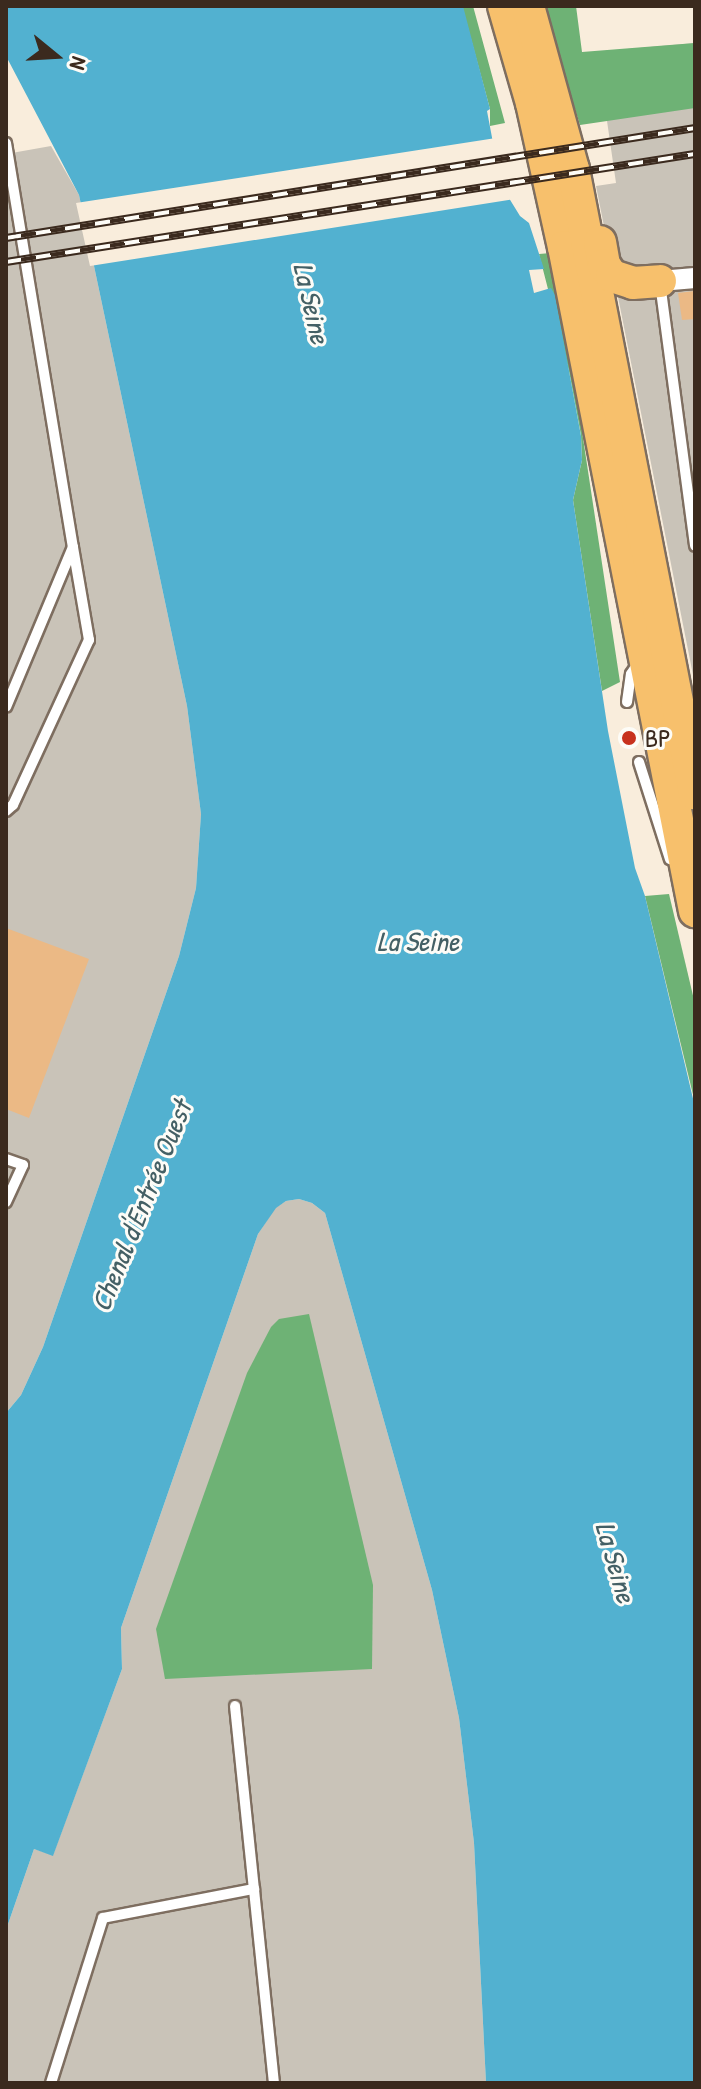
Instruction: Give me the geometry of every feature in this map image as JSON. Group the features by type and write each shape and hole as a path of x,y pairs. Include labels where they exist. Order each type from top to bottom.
{"main road":[{"path":"504,6 532,103 552,193 692,897"},
{"path":"528,6 573,169 695,793"},
{"path":"573,169 589,190 604,265 612,276 646,282"},
{"path":"608,353 619,335 618,309 624,291 646,282"}],"street":[{"path":"646,282 695,278"}],"lane":[{"path":"6,143 89,640 13,805 6,811"},
{"path":"646,282 695,546"},
{"path":"6,707 73,547"},
{"path":"627,702 631,674 644,653"},
{"path":"639,762 673,868 692,897"},
{"path":"6,1159 23,1165 6,1202"},
{"path":"235,1706 274,2083"},
{"path":"51,2083 103,1918 254,1889"}],"shaded area":[{"path":"695,43 695,685 596,186 616,183 607,121 582,53"},
{"path":"51,146 79,195 187,706 201,814 196,888 179,956 43,1347 21,1395 6,1413 6,154"},
{"path":"299,1199 312,1203 325,1213 432,1590 459,1718 474,1843 486,2083 6,2083 6,1930 34,1849 53,1855 122,1669 121,1628 258,1234 275,1208 286,1201"}],"green space":[{"path":"462,6 473,6 505,123 490,126 490,109"},
{"path":"543,6 576,6 582,52 695,43 695,108 580,125"},
{"path":"551,253 566,326 620,682 602,691 573,500 582,460 581,435 569,371 539,254"},
{"path":"669,894 695,1004 695,1103 645,896"},
{"path":"309,1314 373,1585 372,1669 165,1679 156,1629 247,1373 271,1327 279,1319"}],"water":[{"name":"La Seine","path":"6,6 463,6 490,109 487,111 501,185 520,216 529,223 544,269 529,270 534,293 551,288 555,295 581,436 582,460 573,500 608,731 635,868 645,896 695,1107 695,2083 486,2083 474,1843 459,1718 432,1590 325,1213 312,1203 299,1199 286,1201 276,1208 258,1234 121,1628 122,1669 53,1856 34,1849 6,1930 6,1413 21,1395 43,1347 179,956 196,888 201,814 187,706 79,195 6,56"}],"pier":[{"path":"496,138 504,181 515,199 90,266 76,203"}],"building":[{"path":"695,291 695,319 682,320 678,293"},
{"path":"6,928 89,959 29,1118 6,1109"}],"railway":[{"path":"6,238 695,128"},
{"path":"6,262 695,154"}],"place":[{"name":"BP","path":"629,738"}],"water label":[{"name":"Chenal d'Entrée Ouest","path":"141,1206"}]}
